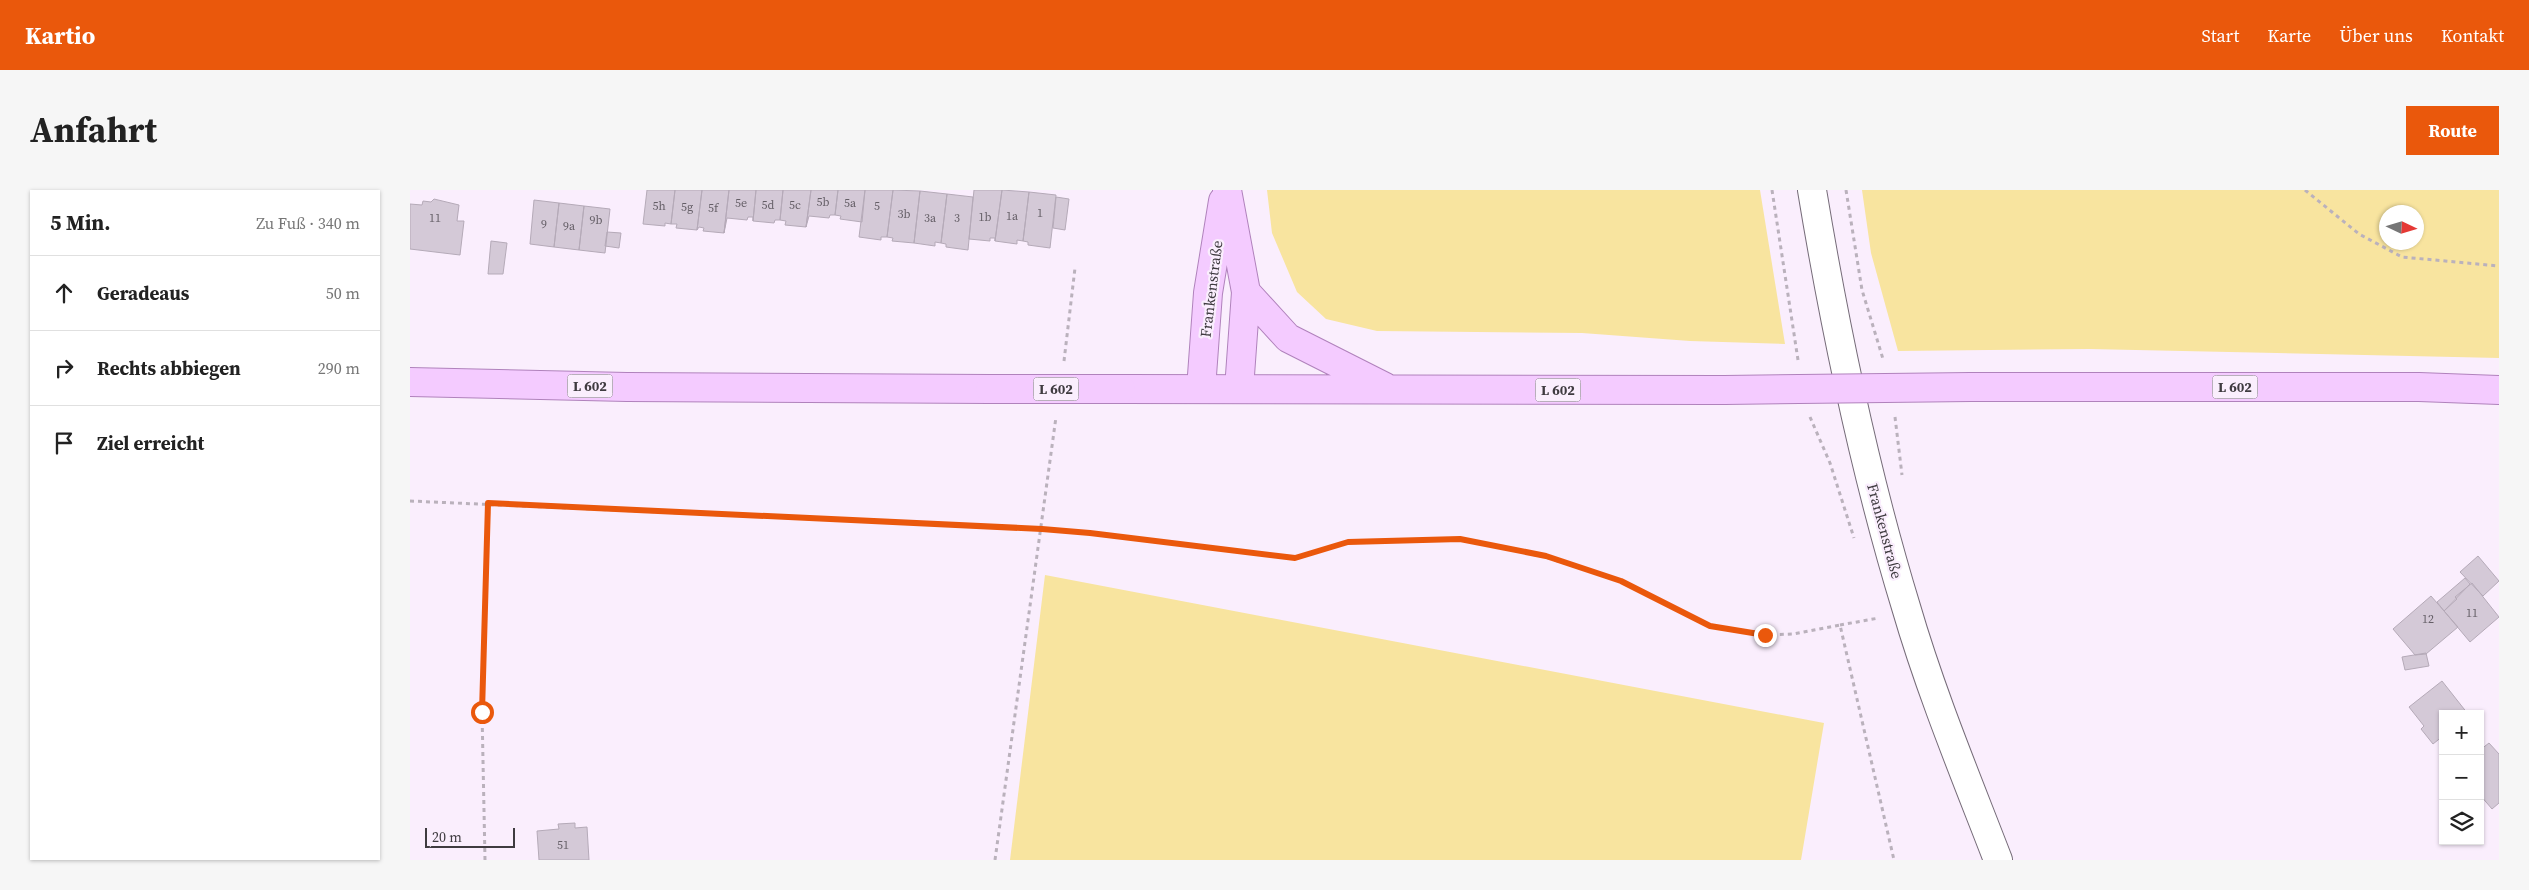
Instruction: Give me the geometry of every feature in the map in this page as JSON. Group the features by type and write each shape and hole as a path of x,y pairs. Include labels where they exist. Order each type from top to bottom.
{"main road":[{"name":"Frankenstraße","path":"1226,190 1246,292 1239,389"},
{"name":"Frankenstraße","path":"1201,389 1208,293 1226,190"},
{"name":"L 602","path":"1246,292 1288,338 1391,390"},
{"name":"L 602","path":"410,382 636,387 990,389 1724,390 1971,387 2419,387 2499,390"}],"street":[{"name":"Frankenstraße","path":"1812,190 1870,478 1906,609 1950,737 1998,860"}],"path":[{"path":"1846,190 1862,290 1885,368"},
{"path":"2306,190 2360,234 2402,257 2484,267 2499,266"},
{"path":"1894,412 1902,477"},
{"path":"410,501 1042,529 1295,558 1348,542 1460,539 1546,556 1621,581 1710,626 1765,635 1793,634 1840,625 1894,860"},
{"path":"485,860 482,712 488,503"},
{"path":"995,860 1042,529"}],"shaded area":[{"path":"1267,190 1760,190 1785,344 1690,341 1582,333 1377,331 1326,319 1297,292 1272,233"},
{"path":"1862,190 2499,190 2499,358 2089,349 1898,351 1871,253"},
{"path":"1045,575 1824,723 1801,860 1010,860"}],"building":[{"path":"647,190 675,190 671,224 665,223 665,226 643,224"},
{"path":"675,190 702,190 697,230 676,228 677,224 671,224"},
{"path":"702,190 729,190 724,233 703,231 704,228 699,227 697,230"},
{"path":"729,190 756,190 753,221 753,217 748,217 747,220 727,218 724,233"},
{"path":"756,190 783,190 780,220 775,220 774,223 753,221"},
{"path":"783,190 811,190 806,227 785,225 786,221 780,220"},
{"path":"811,190 838,190 835,215 830,215 829,218 809,216 806,227"},
{"path":"838,190 865,190 862,222 840,219 841,216 835,215"},
{"path":"865,190 893,190 887,237 881,237 881,240 859,237"},
{"path":"893,190 920,191 914,243 892,241 893,238 887,237"},
{"path":"974,190 1002,190 995,241 995,238 990,238 990,241 969,239"},
{"path":"1002,190 1029,192 1023,241 1017,240 1017,244 995,241"},
{"path":"920,191 947,194 941,243 935,242 935,246 914,243"},
{"path":"1029,192 1056,195 1050,248 1028,245 1028,242 1023,241"},
{"path":"947,194 973,197 968,250 946,247 946,244 941,243"},
{"path":"1056,197 1069,199 1065,230 1053,228"},
{"path":"434,199 459,205 457,221 464,221 460,255 410,249 410,204 422,205 423,201 431,202"},
{"path":"534,200 559,203 554,247 530,244"},
{"path":"559,203 584,206 579,250 554,247"},
{"path":"584,206 610,209 605,253 579,250"},
{"path":"607,232 621,233 619,248 605,246"},
{"path":"491,241 507,243 503,274 488,274"},
{"path":"2478,556 2499,581 2483,596 2460,572"},
{"path":"2465,578 2470,584 2444,611 2437,602"},
{"path":"2472,583 2499,617 2470,642 2444,611 2457,599 2455,597"},
{"path":"2431,596 2458,627 2426,654 2415,655 2393,629"},
{"path":"2426,653 2429,666 2405,670 2402,657"},
{"path":"2442,681 2465,710 2439,710 2439,739 2433,744 2421,729 2424,726 2409,707"},
{"path":"2489,743 2499,754 2499,803 2492,809 2484,800 2484,747"},
{"path":"575,823 575,828 587,827 589,860 539,860 537,831 559,829 558,824"}],"route":[{"path":"482,712 488,503 1042,529 1295,558 1348,542 1460,539 1546,556 1621,581 1710,626 1742,633 1765,635"}]}
